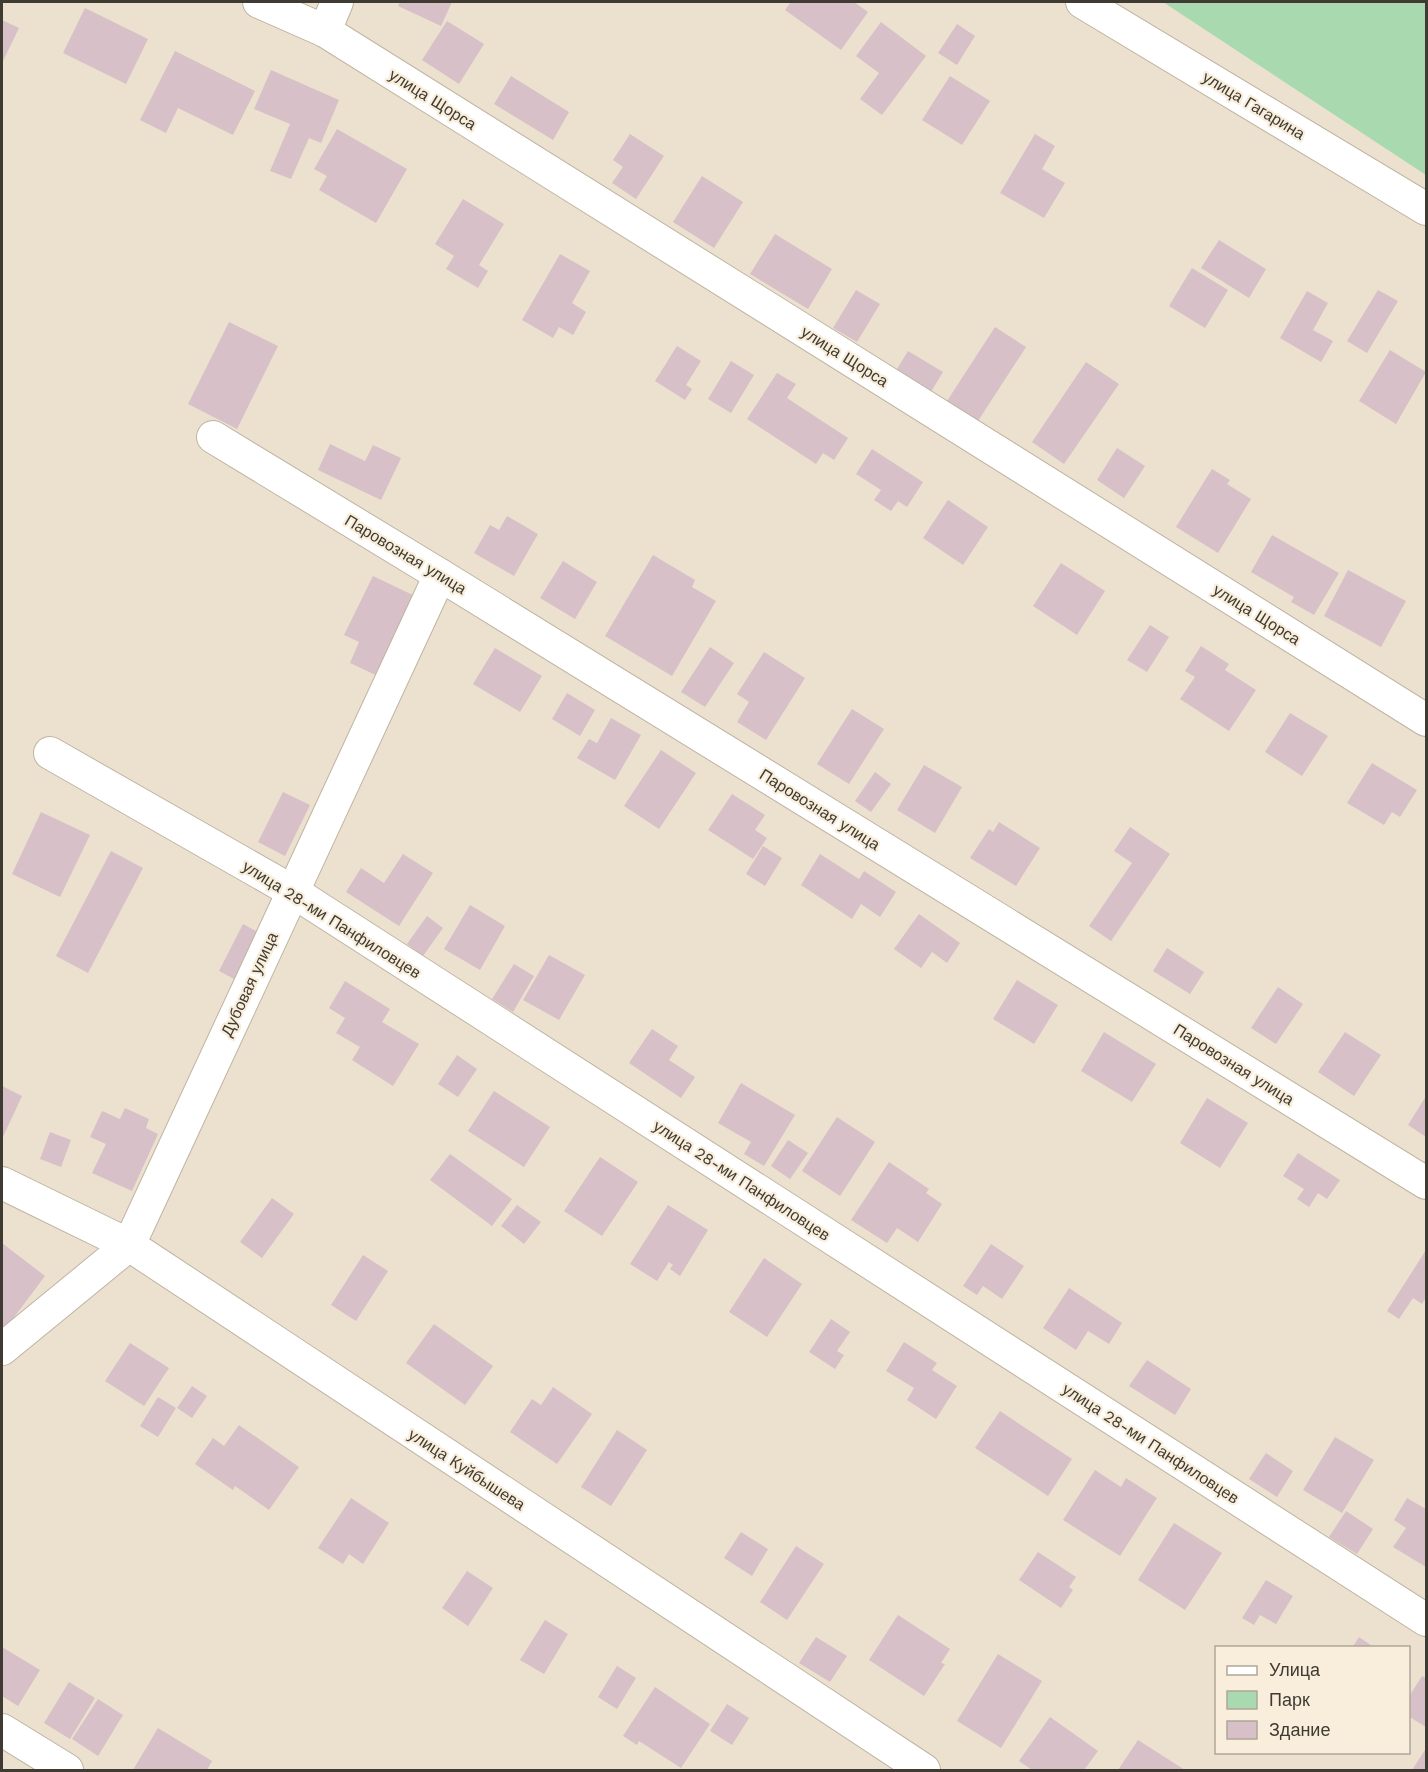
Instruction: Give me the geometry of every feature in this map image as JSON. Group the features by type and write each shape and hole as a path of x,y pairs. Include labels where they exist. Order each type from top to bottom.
{"street":[{"name":"улица Щорса","path":"259,2 325,31 1426,720"},
{"path":"325,31 338,2"},
{"name":"улица Гагарина","path":"1082,2 1426,209"},
{"name":"Паровозная улица","path":"213,437 1426,1183"},
{"name":"Дубовая улица","path":"2,1349 129,1245 440,575"},
{"name":"улица 28-ми Панфиловцев","path":"50,753 292,891 1426,1620"},
{"name":"улица Куйбышева","path":"2,1183 129,1245 924,1770"},
{"path":"2,1730 67,1770"}],"green space":[{"path":"1163,2 1426,2 1426,175"}],"building":[{"path":"400,2 452,2 441,26 398,6"},
{"path":"791,2 854,2 868,12 841,50 785,10"},
{"path":"85,8 148,39 126,84 63,53"},
{"path":"2,20 19,28 2,63"},
{"path":"447,21 484,44 459,84 422,60"},
{"path":"881,22 926,56 882,115 860,99 879,73 856,56"},
{"path":"957,24 975,36 957,65 938,53"},
{"path":"175,51 255,91 233,135 178,108 166,133 140,120"},
{"path":"271,70 339,100 321,143 309,138 291,179 270,171 290,124 254,109"},
{"path":"511,76 569,112 553,140 494,104"},
{"path":"950,76 990,101 962,145 922,120"},
{"path":"337,129 407,169 376,223 319,190 327,176 314,169"},
{"path":"630,134 664,156 636,199 612,183 623,167 613,160"},
{"path":"1035,134 1055,146 1042,169 1065,183 1044,218 1000,193"},
{"path":"702,176 743,202 714,248 673,222"},
{"path":"463,199 504,224 479,265 488,271 478,288 446,269 454,256 435,244"},
{"path":"775,234 832,269 808,309 750,274"},
{"path":"1219,240 1266,269 1249,298 1201,268"},
{"path":"560,254 590,271 572,303 586,312 573,335 559,327 553,338 522,320"},
{"path":"1192,268 1228,290 1205,328 1169,306"},
{"path":"856,290 880,304 857,342 833,328"},
{"path":"1378,290 1398,301 1367,353 1347,341"},
{"path":"1307,291 1328,303 1313,330 1333,341 1321,362 1280,338"},
{"path":"229,322 278,346 237,429 188,404"},
{"path":"995,327 1026,347 978,421 947,401"},
{"path":"677,346 701,361 686,385 692,389 685,400 655,381"},
{"path":"1390,350 1426,372 1396,424 1359,401"},
{"path":"908,351 943,372 926,400 891,379"},
{"path":"731,361 754,375 731,413 708,399"},
{"path":"1086,362 1119,384 1064,464 1032,442"},
{"path":"777,373 796,384 787,398 848,438 834,460 823,453 816,464 747,419"},
{"path":"330,444 365,461 373,445 401,458 381,500 318,470"},
{"path":"1117,448 1145,466 1124,498 1097,480"},
{"path":"872,449 923,482 907,507 898,501 891,511 874,500 881,490 856,474"},
{"path":"1212,469 1230,480 1227,484 1251,499 1218,553 1176,527"},
{"path":"948,500 988,527 963,565 923,538"},
{"path":"507,516 538,534 514,576 474,553 490,525 499,530"},
{"path":"1272,535 1339,573 1314,615 1291,602 1294,597 1251,572"},
{"path":"653,555 695,580 692,587 716,601 672,676 605,636"},
{"path":"563,561 597,582 575,619 540,598"},
{"path":"1061,563 1105,591 1077,635 1033,606"},
{"path":"1348,570 1406,601 1381,647 1324,616"},
{"path":"373,576 419,598 382,678 350,663 359,642 344,635"},
{"path":"1150,625 1169,637 1147,672 1127,660"},
{"path":"1201,646 1229,664 1225,670 1256,690 1229,731 1180,699 1195,677 1185,671"},
{"path":"710,647 734,663 705,707 681,692"},
{"path":"495,648 542,676 520,712 473,684"},
{"path":"764,652 805,678 766,740 737,722 749,702 737,694"},
{"path":"567,693 595,710 580,736 552,719"},
{"path":"852,709 884,729 849,784 817,764"},
{"path":"1290,713 1328,736 1302,776 1265,752"},
{"path":"611,718 641,735 615,780 577,758 589,739 597,743"},
{"path":"661,750 696,773 659,829 624,806"},
{"path":"1372,763 1417,790 1400,817 1392,812 1384,825 1347,803"},
{"path":"924,765 962,787 935,833 897,810"},
{"path":"875,772 891,784 871,812 855,801"},
{"path":"283,792 310,805 285,856 258,842"},
{"path":"732,794 765,815 755,830 767,838 753,859 708,830"},
{"path":"41,812 90,835 60,897 12,874"},
{"path":"999,822 1040,848 1016,886 970,858 989,829 993,832"},
{"path":"1130,827 1170,854 1111,941 1089,926 1132,863 1114,851"},
{"path":"763,846 782,858 765,886 746,874"},
{"path":"111,851 143,868 88,973 56,956"},
{"path":"403,854 433,873 399,926 346,892 361,868 384,883"},
{"path":"820,854 859,879 864,871 896,892 880,917 861,904 852,919 801,885"},
{"path":"470,905 505,926 480,970 444,949"},
{"path":"919,914 960,943 947,963 932,952 921,968 894,949"},
{"path":"427,916 443,928 423,956 407,944"},
{"path":"243,924 260,933 236,980 219,971"},
{"path":"1167,948 1204,972 1190,994 1153,971"},
{"path":"549,955 585,975 559,1020 523,1000"},
{"path":"514,964 534,976 513,1012 492,999"},
{"path":"1017,980 1058,1005 1034,1044 993,1019"},
{"path":"345,981 390,1009 382,1022 419,1044 393,1086 352,1060 360,1047 336,1033 345,1018 329,1008"},
{"path":"1278,987 1303,1004 1276,1044 1251,1028"},
{"path":"652,1029 678,1046 669,1060 695,1077 681,1098 629,1063"},
{"path":"1104,1032 1156,1064 1132,1102 1081,1071"},
{"path":"1345,1032 1381,1055 1354,1096 1318,1072"},
{"path":"457,1055 477,1069 458,1097 438,1084"},
{"path":"741,1083 795,1115 764,1166 744,1154 751,1142 718,1123"},
{"path":"2,1086 22,1096 2,1139"},
{"path":"494,1091 550,1127 524,1167 468,1131"},
{"path":"1426,1096 1426,1137 1408,1125"},
{"path":"1207,1098 1248,1123 1220,1168 1180,1143"},
{"path":"125,1108 149,1119 146,1128 158,1134 132,1191 92,1173 106,1144 90,1137 102,1111 120,1119"},
{"path":"837,1117 875,1142 840,1196 802,1171"},
{"path":"50,1132 71,1140 61,1167 40,1159"},
{"path":"788,1140 808,1153 790,1179 771,1166"},
{"path":"1298,1153 1340,1180 1327,1199 1318,1193 1309,1207 1297,1199 1304,1189 1283,1176"},
{"path":"450,1154 512,1199 492,1226 430,1180"},
{"path":"600,1157 638,1182 602,1236 564,1211"},
{"path":"889,1162 929,1189 926,1193 942,1204 918,1242 897,1228 887,1243 851,1220"},
{"path":"272,1198 294,1214 262,1258 240,1242"},
{"path":"517,1205 541,1222 524,1244 501,1226"},
{"path":"668,1205 708,1230 680,1276 670,1269 673,1265 669,1262 657,1281 630,1264"},
{"path":"2,1243 45,1276 6,1328 2,1325"},
{"path":"991,1244 1024,1266 1002,1299 983,1286 977,1295 963,1286"},
{"path":"1426,1250 1426,1297 1422,1304 1413,1298 1399,1319 1387,1311"},
{"path":"363,1255 388,1271 356,1321 331,1305"},
{"path":"764,1258 802,1284 767,1337 729,1312"},
{"path":"1069,1288 1122,1323 1109,1344 1088,1331 1076,1350 1043,1328"},
{"path":"831,1319 850,1332 837,1351 844,1355 835,1369 809,1352"},
{"path":"434,1324 493,1366 465,1405 406,1363"},
{"path":"904,1342 937,1363 932,1370 957,1386 936,1419 907,1400 914,1388 886,1371"},
{"path":"130,1343 169,1368 144,1406 105,1381"},
{"path":"1147,1360 1191,1389 1175,1415 1129,1386"},
{"path":"192,1386 207,1396 192,1418 177,1408"},
{"path":"553,1387 592,1414 557,1464 510,1432 532,1399 541,1405"},
{"path":"158,1397 176,1408 158,1437 140,1426"},
{"path":"1000,1411 1072,1459 1048,1496 975,1448"},
{"path":"239,1425 299,1467 269,1510 235,1486 233,1490 195,1464 213,1438 224,1446"},
{"path":"617,1430 647,1450 611,1506 581,1487"},
{"path":"1335,1437 1374,1460 1342,1513 1303,1490"},
{"path":"1266,1453 1293,1471 1277,1497 1249,1479"},
{"path":"1095,1470 1121,1487 1126,1478 1157,1498 1120,1556 1063,1520"},
{"path":"351,1498 389,1523 363,1564 349,1554 343,1564 318,1548"},
{"path":"1407,1498 1426,1509 1426,1567 1393,1547 1406,1528 1394,1520"},
{"path":"1346,1511 1373,1529 1357,1554 1329,1537"},
{"path":"1174,1523 1222,1553 1185,1610 1138,1580"},
{"path":"741,1532 768,1549 752,1576 724,1558"},
{"path":"796,1546 824,1564 787,1620 760,1602"},
{"path":"1038,1552 1076,1577 1069,1587 1073,1590 1061,1608 1019,1580"},
{"path":"467,1571 493,1588 468,1626 442,1608"},
{"path":"1266,1580 1293,1596 1276,1624 1260,1615 1254,1625 1242,1618"},
{"path":"898,1615 950,1649 941,1663 945,1664 924,1696 869,1660"},
{"path":"545,1620 568,1634 544,1674 520,1660"},
{"path":"816,1637 847,1656 830,1682 799,1663"},
{"path":"1359,1637 1372,1646 1353,1646"},
{"path":"2,1647 40,1670 18,1706 2,1696"},
{"path":"998,1654 1042,1681 1001,1748 957,1721"},
{"path":"617,1666 636,1678 617,1709 598,1697"},
{"path":"1422,1676 1426,1678 1426,1727 1410,1717 1410,1695"},
{"path":"69,1682 95,1698 70,1739 44,1723"},
{"path":"655,1687 710,1724 681,1768 639,1741 637,1745 623,1736"},
{"path":"98,1699 123,1715 98,1756 72,1739"},
{"path":"727,1704 749,1718 732,1745 710,1731"},
{"path":"1050,1717 1098,1751 1084,1770 1032,1770 1019,1761"},
{"path":"158,1728 212,1761 207,1770 133,1770"},
{"path":"1138,1740 1185,1770 1118,1770"},
{"path":"1425,1750 1426,1770 1412,1770"}]}
